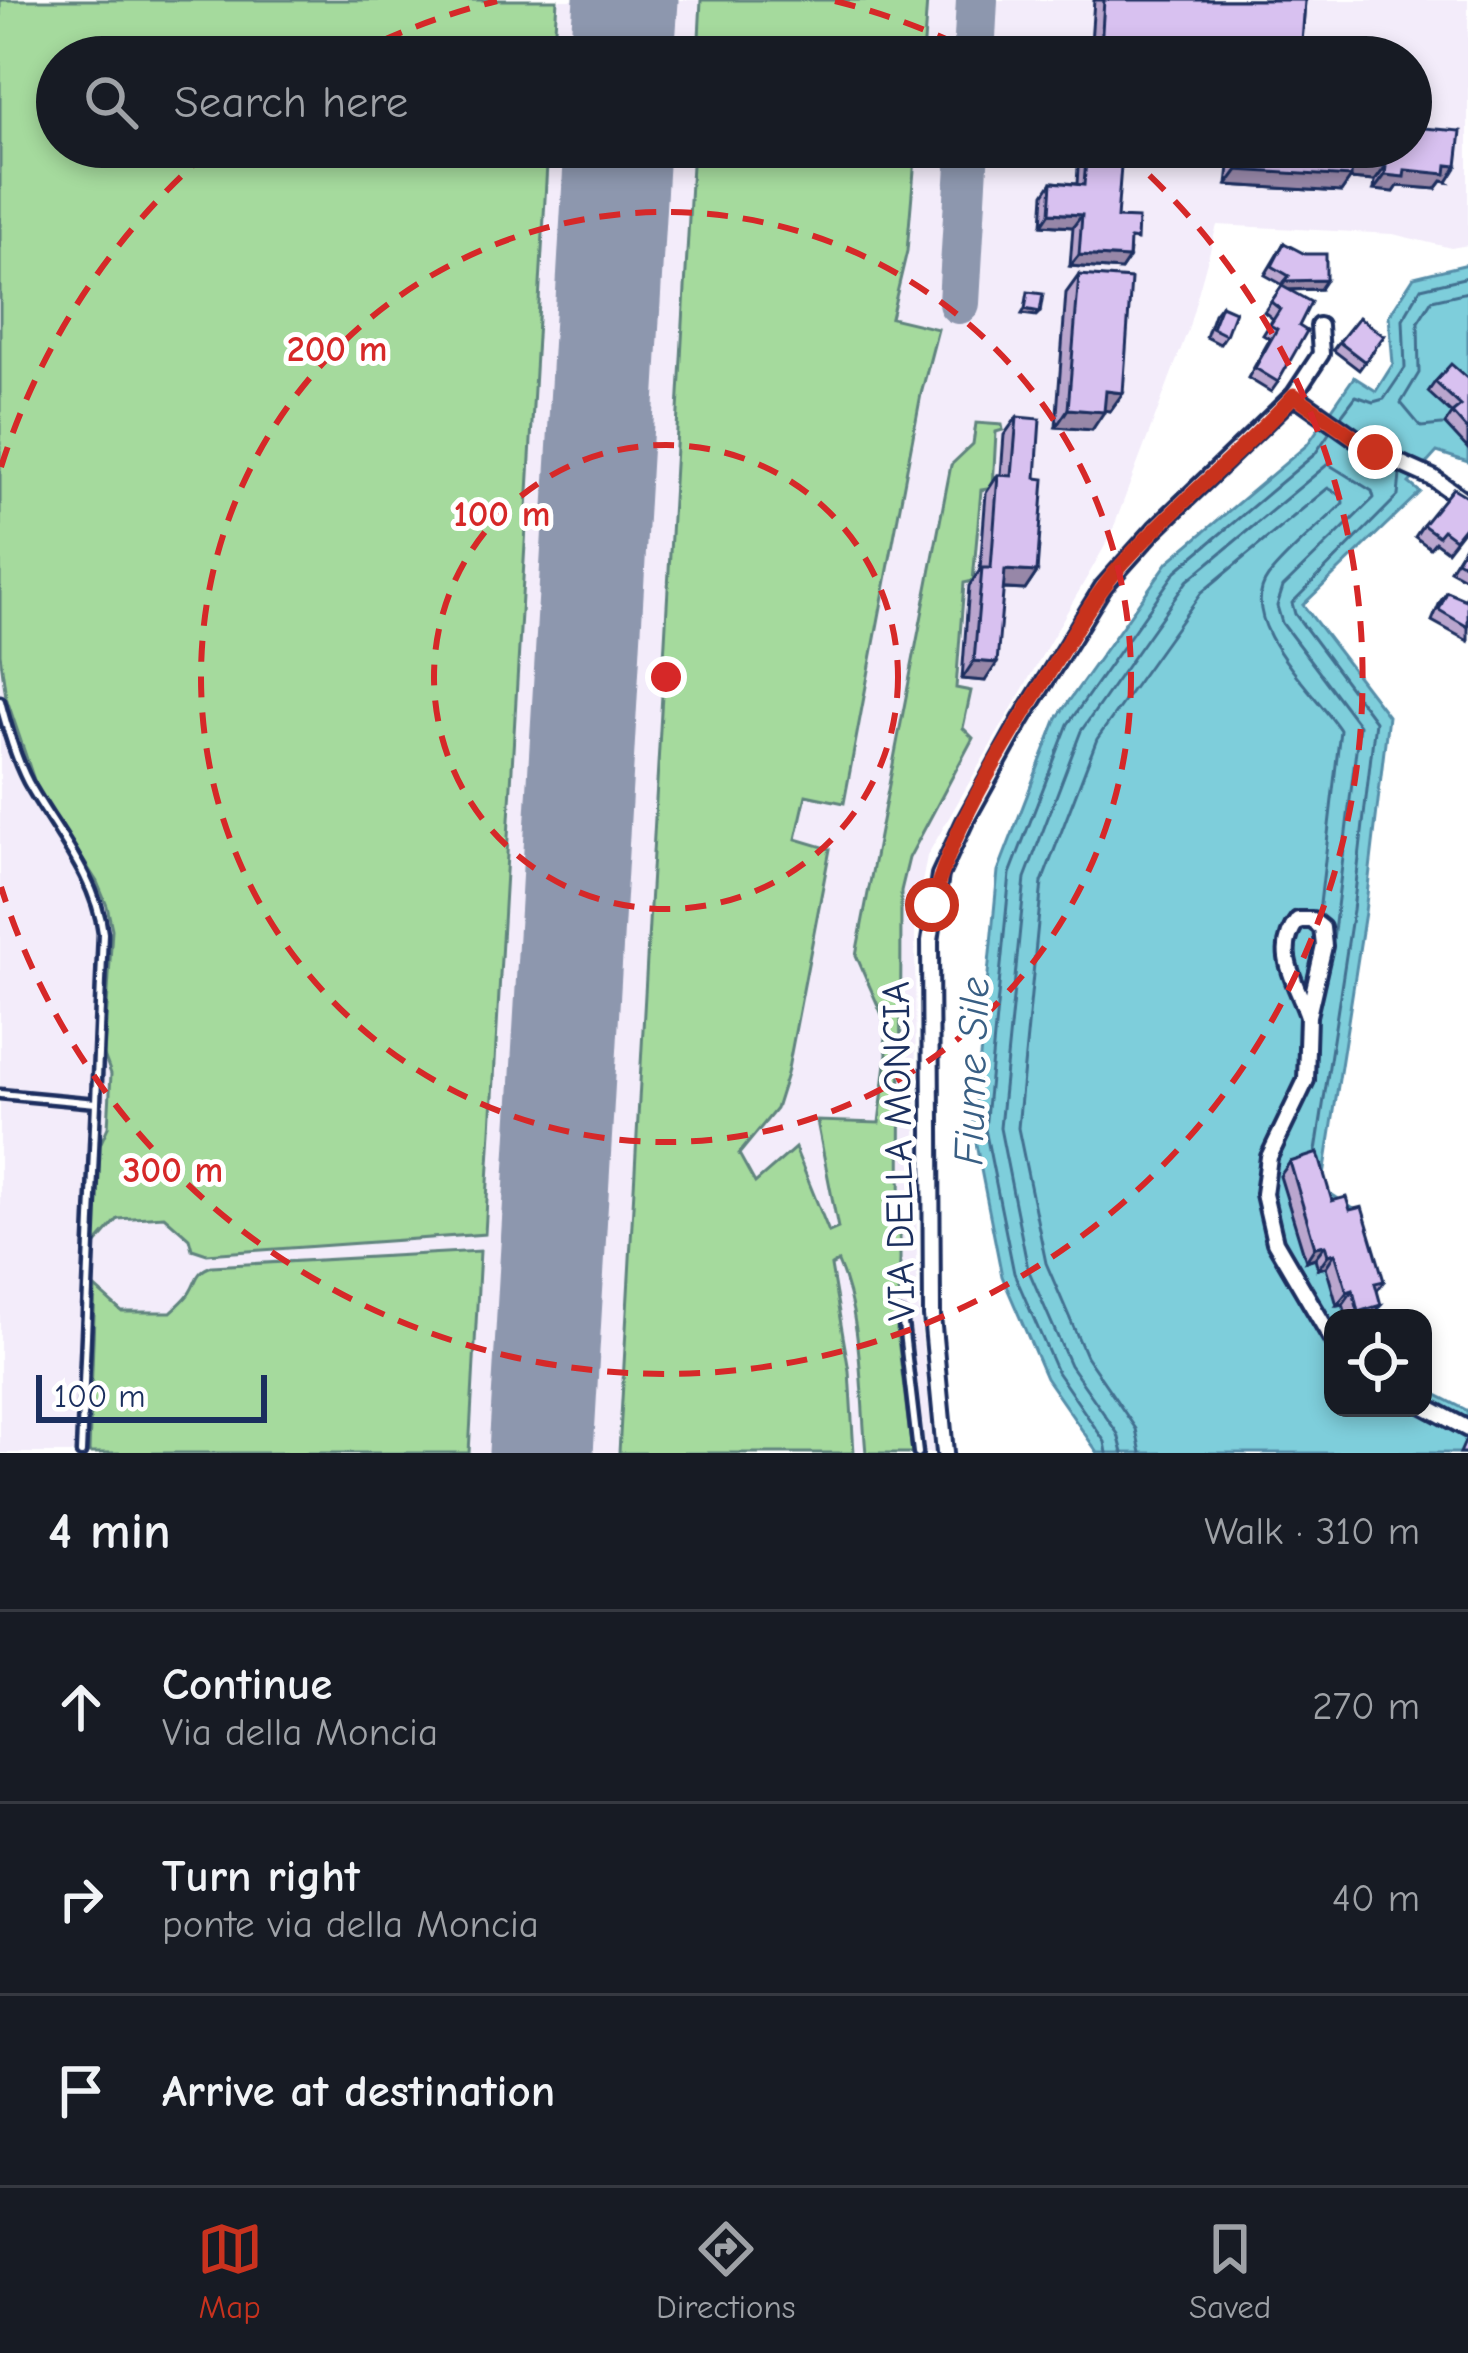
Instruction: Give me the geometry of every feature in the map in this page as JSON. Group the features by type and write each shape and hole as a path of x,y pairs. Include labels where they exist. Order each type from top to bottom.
{"street":[{"name":"VIA DELLA MONCIA","path":"945,1453 932,1316 930,941 940,875 1021,720 1103,587 1294,395 1321,354 1319,326"},
{"path":"1294,395 1375,452 1428,476 1468,503"},
{"path":"1308,1016 1285,957 1298,920 1312,920 1322,928 1324,946 1308,1016 1306,1080 1269,1157 1264,1194 1274,1242 1324,1326"},
{"path":"1432,1410 1468,1429"}],"lane":[{"path":"0,701 26,778 93,892 103,933 81,1453"},
{"path":"0,1094 96,1103"},
{"path":"902,1315 918,1453"}],"shaded area":[{"path":"0,0 1468,0 1468,245 1451,248 1393,234 1217,225 1188,330 1110,537 927,856 915,921 917,1292 934,1453 0,1453"}],"green space":[{"path":"0,0 557,0 554,36 36,36 36,168 547,168 485,1234 207,1254 192,1249 189,1238 164,1216 118,1219 95,1245 99,1147 108,1127 111,1074 104,1055 112,929 97,882 36,786 6,697 0,654"},
{"path":"701,0 927,0 924,36 699,36"},
{"path":"692,168 914,168 907,251 891,318 938,329 921,394 844,803 806,795 796,839 830,849 787,1074 776,1109 739,1154 755,1183 795,1148 829,1232 838,1228 817,1121 879,1123 887,1054 883,1017 856,955 951,465 973,444 976,423 1002,425 1003,430 996,432 993,488 981,490 973,581 964,583 956,688 971,691 963,728 973,738 909,858 901,891 897,1331 912,1453 866,1453 856,1331 838,1262 831,1266 849,1371 854,1453 619,1453"},
{"path":"480,1251 469,1453 89,1453 95,1288 122,1312 171,1312 200,1273 212,1266"}],"water":[{"path":"1468,264 1468,462 1437,452 1409,483 1420,492 1303,605 1388,716 1365,912 1322,1188 1364,1216 1380,1309 1324,1309 1324,1417 1432,1417 1432,1393 1468,1411 1468,1453 1098,1453 1046,1378 1002,1276 973,1129 998,871 1057,718 1168,562 1307,445 1354,377 1376,391 1393,364 1389,316 1414,277"}],"building":[{"path":"1104,0 1305,0 1302,36 1102,36"},
{"path":"1432,129 1461,131 1457,166 1447,165 1446,174 1405,170 1404,177 1385,175 1386,168 1432,168"},
{"path":"1085,168 1121,168 1117,218 1138,219 1137,240 1130,239 1129,258 1079,255 1082,215 1050,213 1052,182 1084,185"},
{"path":"1238,168 1352,168 1351,177"},
{"path":"1284,243 1305,254 1326,254 1326,280 1285,281 1289,276 1272,266"},
{"path":"1079,275 1131,279 1123,393 1106,391 1104,412 1068,409"},
{"path":"1282,286 1311,302 1299,326 1307,331 1278,382 1255,368 1277,329 1270,325 1280,309 1271,302"},
{"path":"1028,292 1043,294 1040,312 1025,309"},
{"path":"1221,305 1235,311 1226,335 1212,328"},
{"path":"1359,317 1384,336 1365,362 1339,342"},
{"path":"1451,364 1468,379 1468,431 1452,413 1461,406 1435,382"},
{"path":"1017,417 1040,419 1036,478 1044,479 1037,572 1005,570 997,663 974,661 982,568 991,568 998,475 1012,476"},
{"path":"1453,488 1468,497 1468,523 1455,539 1443,530 1438,536 1423,525"},
{"path":"1468,548 1468,566 1457,560"},
{"path":"1447,592 1468,597 1468,627 1439,610"},
{"path":"1318,1153 1332,1201 1346,1197 1350,1210 1362,1207 1384,1281 1375,1283 1381,1305 1357,1309 1335,1253 1328,1255 1325,1245 1315,1247 1290,1162"}],"taxiway":[{"path":"975,36 977,0"},
{"path":"959,303 967,168"}],"runway":[{"path":"623,36 626,0"},
{"path":"541,1453 616,168"}],"route":[{"path":"932,905 965,821 1021,720 1103,587 1156,529 1294,395 1375,452"}],"water label":[{"name":"Fiume Sile","path":"972,1071"}]}
